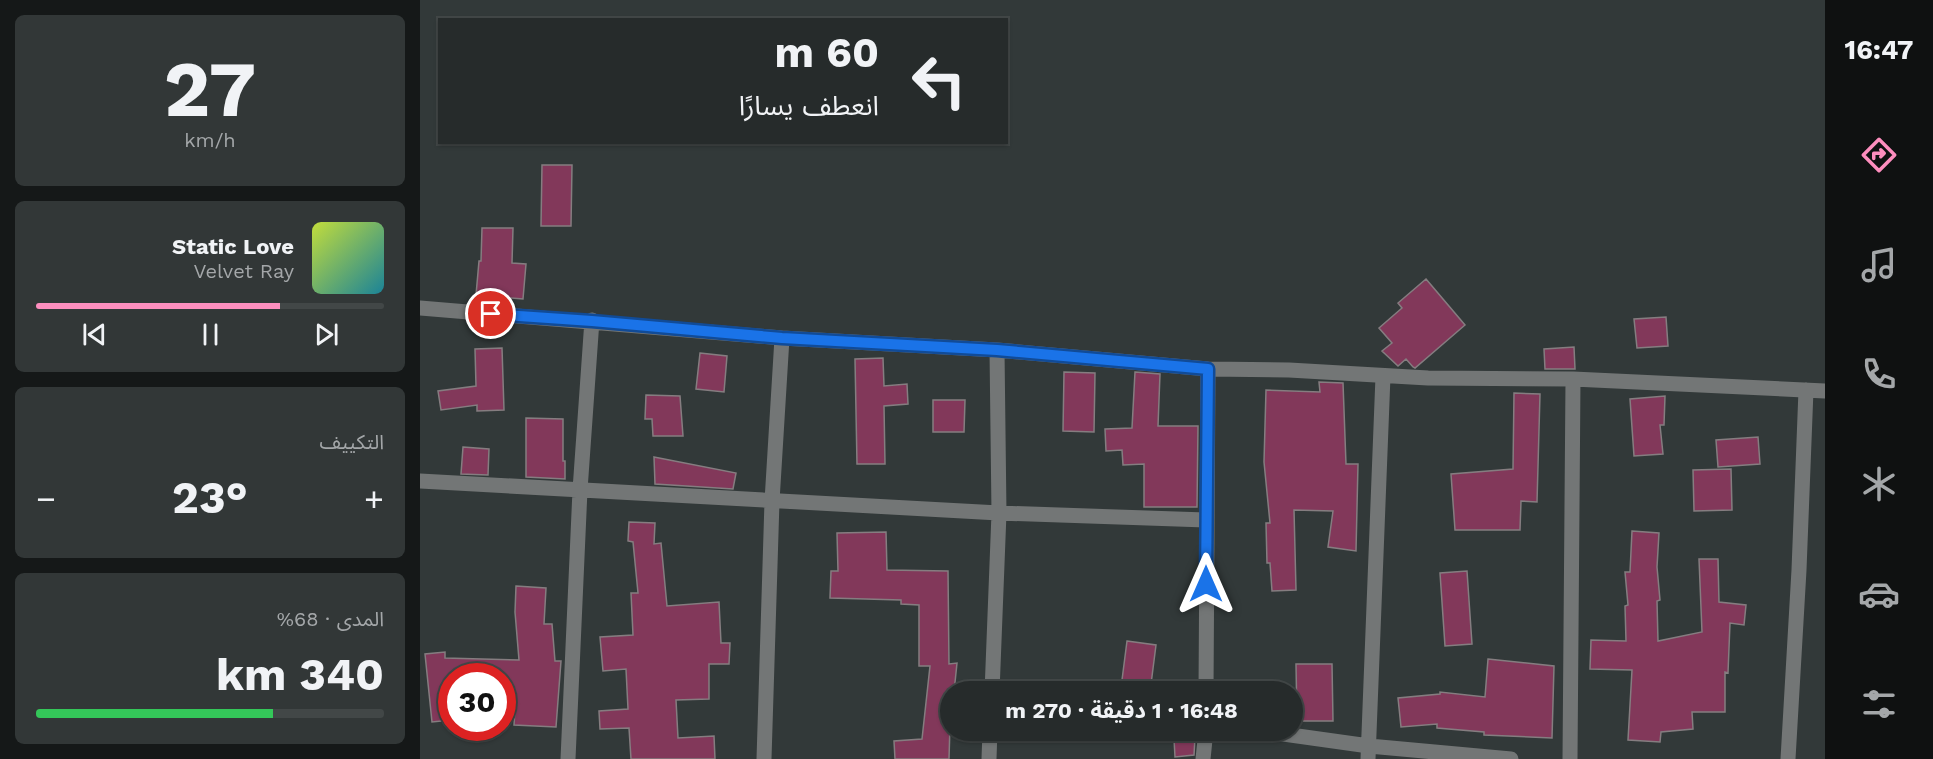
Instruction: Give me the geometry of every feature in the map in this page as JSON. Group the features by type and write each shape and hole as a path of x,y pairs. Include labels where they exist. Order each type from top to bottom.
{"street":[{"path":"420,308 782,338 997,350 1208,369 1573,380 1825,391"},
{"path":"568,759 580,490 592,321"},
{"path":"764,759 772,501 782,338"},
{"path":"992,681 999,513 997,350"},
{"path":"1206,681 1208,369"},
{"path":"1368,752 1383,376"},
{"path":"1570,759 1573,380"},
{"path":"1788,759 1806,390"},
{"path":"420,481 999,513 1206,520"},
{"path":"1303,739 1368,752 1511,759"},
{"path":"989,759 990,741"},
{"path":"1203,759 1205,741"}],"building":[{"path":"542,165 572,165 571,226 541,226"},
{"path":"482,228 513,228 512,263 526,264 523,299 476,295 479,261 481,261"},
{"path":"1426,279 1465,325 1415,368 1406,359 1398,366 1382,351 1392,343 1379,328 1402,308 1398,303"},
{"path":"1666,317 1668,346 1637,348 1634,319"},
{"path":"1574,347 1575,369 1545,369 1544,349"},
{"path":"502,348 504,410 477,411 477,405 441,410 438,391 476,386 475,349"},
{"path":"700,353 727,356 724,392 696,389"},
{"path":"883,358 884,386 907,384 908,404 884,406 885,464 857,464 855,359"},
{"path":"1064,372 1095,373 1094,432 1063,431"},
{"path":"1135,372 1160,374 1158,426 1198,426 1197,507 1144,507 1144,464 1123,465 1122,450 1106,451 1105,429 1132,428"},
{"path":"1319,382 1343,383 1346,464 1358,464 1356,551 1328,547 1333,511 1294,510 1296,590 1272,591 1270,563 1267,563 1266,523 1270,523 1264,462 1266,390 1320,392"},
{"path":"1514,393 1540,394 1537,502 1521,501 1520,530 1455,530 1451,474 1513,469"},
{"path":"646,395 680,396 683,436 653,436 652,419 645,419"},
{"path":"1665,396 1664,425 1660,425 1663,454 1634,456 1630,399"},
{"path":"933,400 965,400 964,432 933,432"},
{"path":"526,418 563,419 565,479 526,477"},
{"path":"1758,437 1760,464 1718,467 1716,440"},
{"path":"463,447 489,449 488,475 461,474"},
{"path":"654,457 736,473 733,489 655,484"},
{"path":"1731,469 1732,510 1694,511 1693,470"},
{"path":"629,522 655,523 654,544 661,543 667,606 719,602 721,643 730,643 729,664 709,664 709,699 676,700 678,738 714,736 715,759 631,759 629,728 600,729 599,711 628,709 626,669 603,671 600,637 633,635 631,593 638,593 633,542 628,541"},
{"path":"1632,531 1659,533 1658,641 1702,632 1699,559 1718,559 1719,602 1746,605 1744,625 1730,623 1728,673 1725,672 1725,712 1692,712 1693,729 1661,732 1660,742 1628,740 1632,670 1590,669 1591,640 1626,641 1625,606 1628,605 1625,572 1630,572"},
{"path":"886,532 887,570 948,571 949,664 957,663 955,681 940,681 940,741 950,741 949,759 895,759 894,741 922,739 930,666 919,666 919,605 901,604 901,600 830,598 831,571 838,571 837,533"},
{"path":"1467,571 1472,644 1445,646 1440,573"},
{"path":"516,586 546,588 544,624 552,624 555,661 561,661 556,727 516,725 516,663 438,663 438,721 432,722 425,654 445,652 445,658 519,660 515,612"},
{"path":"1127,641 1156,645 1151,681 1122,680"},
{"path":"1488,659 1554,666 1552,738 1484,735 1484,732 1437,728 1437,724 1401,727 1398,698 1440,694 1440,692 1485,697"},
{"path":"1296,664 1332,664 1333,721 1303,721 1303,681 1296,681"},
{"path":"1174,741 1195,741 1194,755 1175,757"}],"route":[{"path":"491,314 782,338 997,350 1208,369 1206,584"}]}
